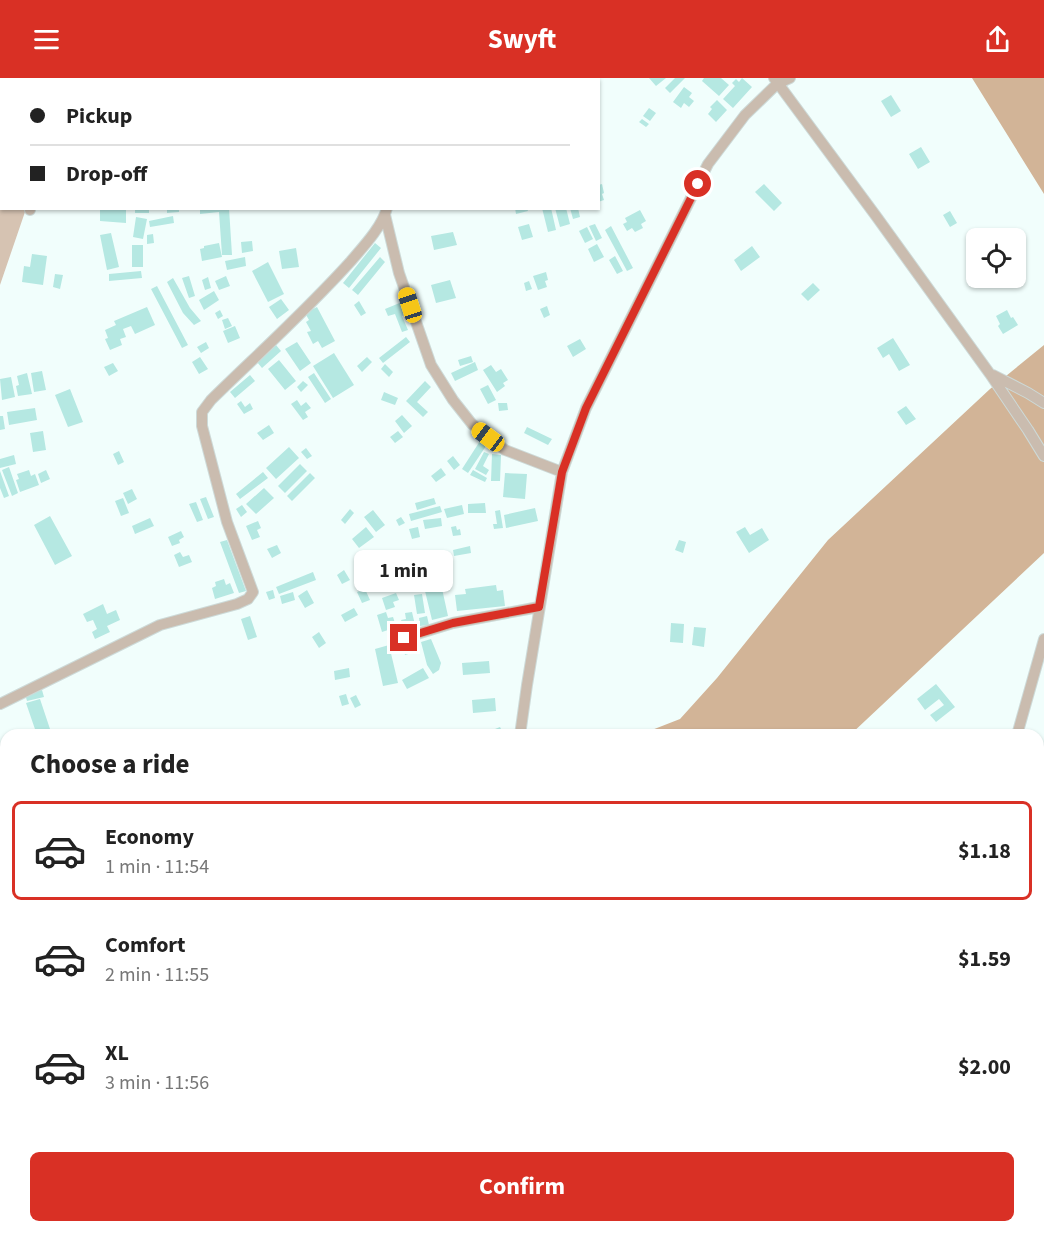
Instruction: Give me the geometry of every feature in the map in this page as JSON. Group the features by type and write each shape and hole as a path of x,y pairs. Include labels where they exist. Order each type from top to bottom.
{"street":[{"path":"521,729 562,472 586,408 708,164 745,115 775,81 790,78"},
{"path":"775,81 990,374 1044,456"},
{"path":"386,212 399,273 428,357 453,400 472,424 505,450 562,472"},
{"path":"0,704 160,625 248,599 253,592 220,500 202,426 202,412 211,400 330,285 365,245 386,212"},
{"path":"990,374 1044,403"},
{"path":"404,638 453,623 539,607"},
{"path":"1019,729 1044,639"}],"shaded area":[{"path":"972,78 1044,78 1044,194"},
{"path":"0,210 26,210 0,285"},
{"path":"1044,345 1044,553 856,729 654,729 680,719 717,678 828,540 990,389"}],"building":[{"path":"649,78 666,78 656,86"},
{"path":"675,78 685,78 670,93 665,88"},
{"path":"704,78 721,78 729,85 719,96 702,81"},
{"path":"742,78 752,87 733,108 723,99 735,86 732,83 736,79 739,82"},
{"path":"684,87 692,93 689,97 694,101 689,107 684,103 681,108 673,102"},
{"path":"891,95 901,111 891,117 881,101"},
{"path":"717,100 727,110 716,122 708,114 712,109 710,107"},
{"path":"649,108 656,113 650,121 643,116"},
{"path":"642,119 649,124 646,127 639,122"},
{"path":"921,147 930,162 918,169 909,154"},
{"path":"600,184 602,184 604,200 600,201"},
{"path":"764,184 782,203 774,211 755,192"},
{"path":"100,210 126,210 126,223 100,221"},
{"path":"135,210 149,210 149,213 135,213"},
{"path":"167,210 179,210 179,212 167,213"},
{"path":"200,210 229,210 232,255 222,255 219,212 200,214"},
{"path":"515,210 528,211 516,214"},
{"path":"542,210 551,210 556,230 548,232"},
{"path":"556,210 566,210 570,224 560,227"},
{"path":"571,210 578,210 580,217 573,219"},
{"path":"640,210 646,221 641,224 643,228 635,232 632,228 627,231 623,224 627,222 625,218"},
{"path":"950,211 957,223 950,227 943,215"},
{"path":"173,216 174,223 150,227 149,221"},
{"path":"136,217 147,219 143,239 133,237"},
{"path":"529,224 533,237 522,240 518,227"},
{"path":"595,224 602,238 596,241 589,226"},
{"path":"611,226 633,268 627,271 605,230"},
{"path":"587,227 593,239 585,243 579,231"},
{"path":"453,232 457,245 434,250 431,236"},
{"path":"111,233 119,267 107,270 100,235"},
{"path":"153,234 154,243 147,244 147,235"},
{"path":"252,241 253,251 242,253 241,242"},
{"path":"219,243 222,257 202,261 200,249"},
{"path":"375,243 381,248 349,288 343,283"},
{"path":"597,244 604,257 594,262 588,249"},
{"path":"132,245 143,245 143,267 132,267"},
{"path":"752,246 760,257 741,271 734,260"},
{"path":"296,248 299,267 282,269 279,251"},
{"path":"32,254 47,256 43,285 22,282 24,266 30,267"},
{"path":"615,256 623,271 617,274 609,260"},
{"path":"245,257 246,266 227,270 225,261"},
{"path":"380,257 385,262 358,295 352,290"},
{"path":"268,262 284,294 268,302 252,271"},
{"path":"141,271 142,278 109,281 109,274"},
{"path":"546,272 547,287 538,290 533,276"},
{"path":"55,274 63,275 60,289 53,287"},
{"path":"189,276 195,296 189,298 182,278"},
{"path":"226,276 230,286 219,290 215,281"},
{"path":"208,277 211,288 205,290 202,280"},
{"path":"173,278 190,308 201,321 194,325 183,313 167,282"},
{"path":"450,280 456,298 436,303 431,285"},
{"path":"529,281 532,289 526,291 524,283"},
{"path":"813,283 820,290 808,301 801,294"},
{"path":"157,286 188,345 182,348 151,289"},
{"path":"214,291 219,300 204,310 199,300"},
{"path":"281,299 289,310 277,319 269,307"},
{"path":"359,301 366,313 361,316 354,305"},
{"path":"402,302 406,314 402,316 408,330 402,332 395,314 388,316 385,309"},
{"path":"547,306 550,315 544,318 540,309"},
{"path":"147,307 155,325 135,334 131,326 123,329 126,337 120,339 122,345 110,350 105,339 108,338 105,330 116,325 114,321"},
{"path":"317,307 335,341 322,348 318,341 313,344 307,332 311,331 306,322 309,320 305,313"},
{"path":"220,310 223,316 218,319 215,313"},
{"path":"1007,310 1018,325 1003,334 996,316"},
{"path":"228,318 232,326 225,329 222,320"},
{"path":"235,326 240,338 228,343 223,331"},
{"path":"406,337 410,342 383,363 379,358"},
{"path":"893,338 910,365 899,371 889,354 883,358 877,348"},
{"path":"580,339 586,349 573,357 567,346"},
{"path":"206,342 209,348 201,353 197,347"},
{"path":"297,342 311,363 300,371 285,349"},
{"path":"276,345 281,351 262,368 257,362"},
{"path":"334,353 354,385 333,398 313,366"},
{"path":"471,356 473,362 460,366 458,360"},
{"path":"200,357 208,369 199,374 192,362"},
{"path":"367,357 372,362 362,372 357,366"},
{"path":"279,360 296,381 285,390 268,369"},
{"path":"475,362 478,370 455,381 451,373"},
{"path":"113,363 118,371 109,376 104,367"},
{"path":"385,364 393,372 389,377 381,369"},
{"path":"491,365 496,372 501,369 508,380 503,383 505,386 497,392 483,370"},
{"path":"42,371 46,390 34,392 31,373"},
{"path":"27,373 32,394 18,396 17,376"},
{"path":"314,373 331,399 325,403 308,377"},
{"path":"250,375 255,381 235,398 230,392"},
{"path":"11,377 15,397 2,400 0,379"},
{"path":"303,381 308,385 301,392 297,387"},
{"path":"425,381 431,387 417,402 428,412 423,417 406,401"},
{"path":"488,385 496,400 488,404 480,389"},
{"path":"70,389 83,422 68,427 55,395"},
{"path":"384,392 398,398 395,405 381,400"},
{"path":"297,400 301,406 306,402 311,408 305,412 308,417 303,420 291,404"},
{"path":"241,401 245,407 250,403 253,409 244,414 237,404"},
{"path":"498,403 507,403 508,410 499,411"},
{"path":"906,406 916,419 906,425 897,412"},
{"path":"35,408 37,420 9,425 7,412"},
{"path":"402,415 412,426 404,433 395,421"},
{"path":"0,416 3,416 5,429 0,430"},
{"path":"269,425 274,433 263,440 257,433"},
{"path":"527,427 552,439 548,445 524,433"},
{"path":"43,431 46,450 33,452 30,433"},
{"path":"398,431 403,437 395,443 390,437"},
{"path":"480,441 486,446 468,473 462,469"},
{"path":"289,447 299,458 276,479 266,468"},
{"path":"306,448 312,456 307,459 301,452"},
{"path":"119,451 124,462 118,465 113,454"},
{"path":"484,452 489,454 483,466 489,470 486,475 475,469"},
{"path":"492,454 501,455 500,481 491,481"},
{"path":"14,455 16,464 0,468 0,459"},
{"path":"453,456 460,465 454,470 447,461"},
{"path":"300,464 307,471 285,493 278,486"},
{"path":"9,467 18,493 12,496 2,470"},
{"path":"441,468 446,475 436,482 431,476"},
{"path":"29,470 31,476 35,474 39,485 20,492 16,480 19,479 17,474"},
{"path":"46,470 50,479 41,483 38,474"},
{"path":"473,470 487,478 485,482 470,475"},
{"path":"0,471 9,496 4,498 0,488"},
{"path":"263,472 268,478 240,499 236,494"},
{"path":"310,473 315,478 292,501 287,496"},
{"path":"505,473 527,474 525,499 503,497"},
{"path":"264,488 274,498 256,514 246,504"},
{"path":"132,489 137,499 128,504 123,493"},
{"path":"206,497 214,517 208,519 200,499"},
{"path":"123,498 129,513 121,516 115,501"},
{"path":"434,498 436,504 417,510 415,503"},
{"path":"196,502 203,520 197,522 189,504"},
{"path":"485,503 486,513 468,513 468,504"},
{"path":"242,505 247,512 241,517 236,509"},
{"path":"462,505 464,514 447,518 444,509"},
{"path":"440,506 442,512 411,521 409,514"},
{"path":"535,508 538,521 506,528 504,515"},
{"path":"350,509 354,513 345,524 341,520"},
{"path":"373,510 385,525 376,532 364,517"},
{"path":"500,510 503,528 494,529 493,524 497,524 495,511"},
{"path":"50,516 72,556 55,565 34,525"},
{"path":"401,517 405,523 399,526 396,520"},
{"path":"150,518 154,526 135,534 132,526"},
{"path":"441,518 442,526 425,529 423,520"},
{"path":"258,521 261,528 257,530 260,537 252,540 246,526"},
{"path":"456,526 457,530 460,529 461,535 453,536 451,527"},
{"path":"366,527 374,537 359,548 352,539"},
{"path":"418,527 420,537 412,539 409,529"},
{"path":"745,527 750,535 762,528 769,540 749,553 736,532"},
{"path":"181,531 184,537 179,540 180,543 172,546 168,537"},
{"path":"227,540 246,591 239,593 220,542"},
{"path":"679,540 686,542 683,553 675,550"},
{"path":"277,545 281,553 272,558 267,549"},
{"path":"470,546 471,553 454,556 453,550"},
{"path":"180,552 183,557 189,555 192,562 179,567 174,555"},
{"path":"344,570 350,580 342,584 337,575"},
{"path":"313,572 316,580 279,594 276,587"},
{"path":"224,579 226,585 230,583 234,593 215,599 212,588 216,586 215,582"},
{"path":"441,584 448,616 432,620 424,587"},
{"path":"496,585 497,591 503,590 505,606 457,611 455,595 466,594 465,589"},
{"path":"365,589 370,600 362,603 357,592"},
{"path":"273,590 275,598 269,600 266,592"},
{"path":"307,590 314,603 305,608 298,596"},
{"path":"293,592 295,600 282,604 280,596"},
{"path":"396,593 399,600 393,602 395,607 386,610 382,598"},
{"path":"422,594 425,613 417,614 414,595"},
{"path":"103,604 107,614 116,610 120,620 107,626 110,632 95,639 92,632 97,629 93,620 87,622 83,614"},
{"path":"354,608 358,615 345,622 341,615"},
{"path":"386,612 388,618 393,617 395,623 389,624 391,629 382,632 377,615"},
{"path":"412,612 415,625 404,628 401,620 406,619 405,613"},
{"path":"250,616 257,637 248,640 241,619"},
{"path":"427,616 429,625 420,626 419,618"},
{"path":"671,623 684,624 683,643 670,642"},
{"path":"694,627 706,628 704,647 692,645"},
{"path":"319,632 326,643 319,648 312,637"},
{"path":"431,639 441,663 439,670 433,674 427,665 421,642"},
{"path":"415,640 418,651 405,655 402,643"},
{"path":"389,645 398,683 383,686 375,649"},
{"path":"489,661 490,673 463,675 462,663"},
{"path":"349,668 350,677 335,680 334,671"},
{"path":"423,668 429,678 407,689 402,680"},
{"path":"936,684 955,707 936,722 930,715 944,705 939,699 925,710 917,699"},
{"path":"42,690 44,697 27,701 25,694"},
{"path":"346,694 349,704 342,706 339,696"},
{"path":"356,695 361,705 355,708 350,698"},
{"path":"495,698 496,711 473,713 472,700"},
{"path":"40,699 50,729 35,729 26,703"}],"route":[{"path":"404,638 453,623 539,607 562,472 586,408 698,184"}]}
